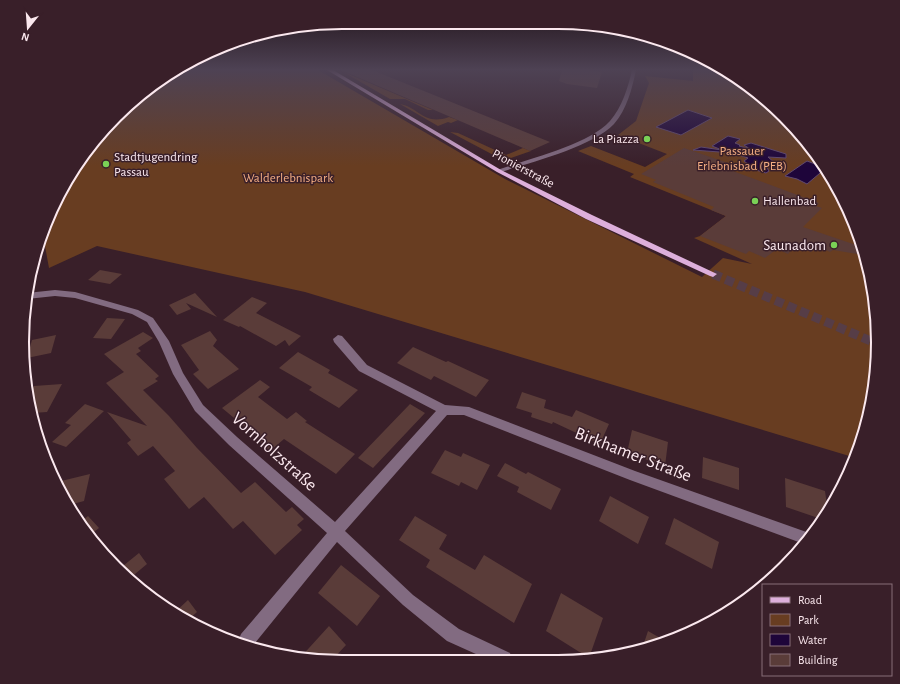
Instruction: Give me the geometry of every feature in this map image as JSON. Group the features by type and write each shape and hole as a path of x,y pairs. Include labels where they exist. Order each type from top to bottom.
{"main road":[{"name":"Pionierstraße","path":"383,102 499,171 590,217 713,274"}],"street":[{"path":"499,171 579,142 610,124 625,102"},
{"name":"Vornholzstraße","path":"33,294 54,293 75,295 135,312 150,320 164,341 178,374 199,408 233,441 336,532 408,600 448,630 496,655"},
{"name":"Birkhamer Straße","path":"338,339 363,368 444,410 465,410 634,476 803,537"},
{"path":"247,640 336,532 444,410"}],"green space":[{"name":"Walderlebnispark","path":"142,102 373,102 505,179 702,277 723,258 752,264 694,238 700,236 726,216 630,177 634,174 578,151 591,146 645,167 667,154 618,135 636,121 643,102 758,102 793,136 818,168 839,204 854,241 865,281 870,322 870,362 865,403 849,456 305,292 97,246 49,268 45,245 53,222 71,185 94,151 121,121"},
{"path":"411,102 433,110 428,110"},
{"path":"400,104 413,109 428,118 441,119 449,117 458,120 438,126"},
{"path":"450,132 458,133 506,155 523,148 531,151 508,159 501,159"}],"water":[{"path":"688,110 712,118 681,135 656,127"},
{"path":"728,136 740,139 735,143 740,145 739,146 750,149 744,145 751,143 786,154 786,158 768,157 776,164 774,166 765,165 769,171 766,173 756,170 744,161 748,158 733,153 693,150 701,147 722,150 712,146"},
{"path":"807,161 815,164 821,172 807,184 797,179 785,176"}],"building":[{"path":"415,102 451,102 550,142 530,151"},
{"name":"Hallenbad","path":"684,148 728,163 722,167 819,203 816,206 822,208 803,227 855,245 858,254 833,250 830,252 817,246 811,252 795,246 788,254 777,249 765,258 749,251 746,254 700,236 726,216 711,210 714,207 653,182 656,180 641,174"},
{"path":"100,270 122,274 110,284 88,280"},
{"path":"195,293 217,317 186,303 191,309 177,315 169,305"},
{"path":"252,297 267,303 256,313 301,336 289,346 285,340 276,346 240,326 239,327 223,320"},
{"path":"107,318 125,319 111,339 93,338"},
{"path":"210,331 217,340 213,346 239,369 208,389 193,374 199,370 181,345"},
{"path":"143,332 153,338 138,348 141,351 136,354 159,376 155,379 158,381 143,390 241,493 255,482 286,512 292,507 304,519 297,525 302,530 275,555 243,521 233,529 204,497 189,509 164,479 175,471 153,446 138,456 127,443 131,440 107,412 147,426 106,383 124,372 104,354"},
{"path":"56,335 51,353 30,357 29,349 32,340"},
{"path":"413,347 489,380 476,397 434,376 431,380 397,363"},
{"path":"298,352 330,370 328,373 358,390 339,408 309,390 312,387 279,368"},
{"path":"260,380 270,387 258,397 287,419 296,412 307,421 305,422 355,454 336,474 284,439 270,451 259,441 261,440 222,408"},
{"path":"62,384 47,412 37,413 33,388 34,386"},
{"path":"522,392 546,400 544,408 572,417 576,410 609,424 600,444 553,422 552,424 531,417 532,413 516,408"},
{"path":"85,404 104,411 66,447 52,442 71,425 65,423"},
{"path":"410,404 425,413 373,468 358,458"},
{"path":"632,430 668,442 665,466 627,453"},
{"path":"445,450 461,457 463,453 490,465 477,490 461,482 459,486 431,473"},
{"path":"703,457 739,468 739,490 702,478"},
{"path":"505,463 526,474 528,472 561,489 551,510 517,492 519,487 497,476"},
{"path":"90,474 84,501 74,504 62,481"},
{"path":"785,478 825,491 827,502 817,518 786,507"},
{"path":"610,496 649,517 638,544 599,521"},
{"path":"88,516 99,528 94,532 84,519"},
{"path":"415,516 447,535 439,549 475,570 484,555 532,584 514,623 426,567 430,560 399,540"},
{"path":"674,518 719,542 712,569 665,544"},
{"path":"139,553 147,564 134,575 124,565"},
{"path":"341,565 380,596 357,626 318,593"},
{"path":"561,593 603,618 591,653 582,654 546,631"},
{"path":"188,600 197,612 192,617 179,609"},
{"path":"329,626 346,645 337,655 305,652"},
{"path":"648,631 660,638 659,638 644,642"}],"tunnel":[{"path":"713,274 871,341"}],"place":[{"name":"La Piazza","path":"647,139"},
{"name":"Stadtjugendring Passau","path":"106,164"},
{"name":"Hallenbad","path":"755,201"},
{"name":"Saunadom","path":"834,245"}],"park label":[{"name":"Passauer Erlebnisbad (PEB)","path":"742,158"}]}
